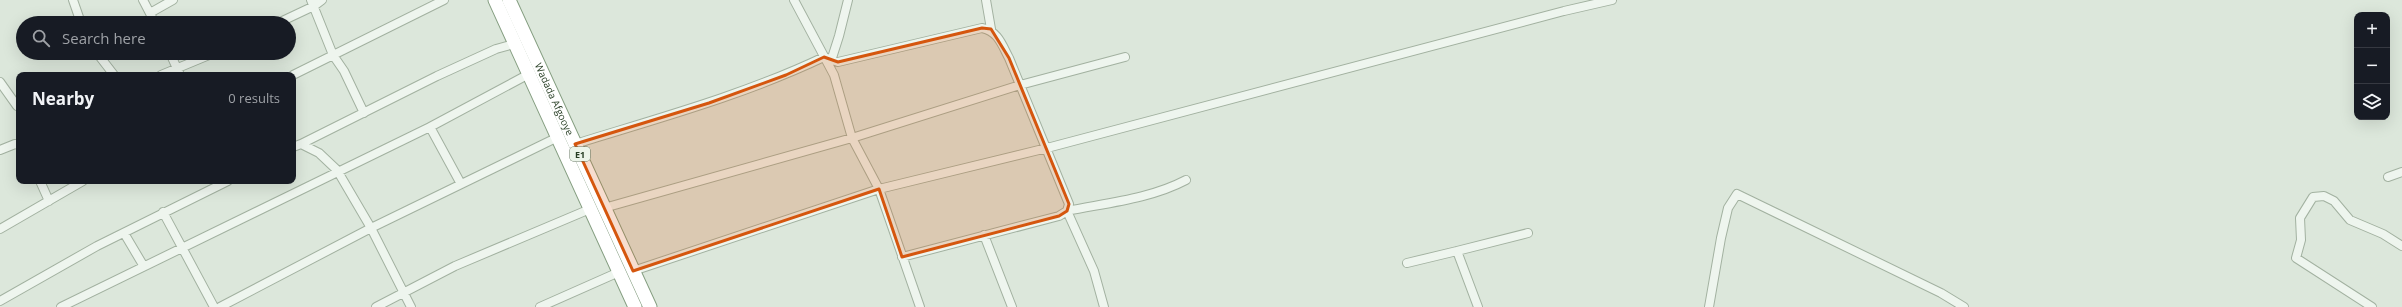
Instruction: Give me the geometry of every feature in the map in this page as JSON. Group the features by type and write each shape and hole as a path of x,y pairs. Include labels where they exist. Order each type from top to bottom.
{"highway":[{"name":"Wadada Afgooye","path":"495,0 635,307"},
{"name":"Wadada Afgooye","path":"509,0 650,307"}],"street":[{"path":"73,0 79,16"},
{"path":"143,0 152,16"},
{"path":"150,13 174,0"},
{"path":"290,16 312,3 322,0"},
{"path":"296,74 444,0"},
{"path":"794,0 827,59 834,76 852,138 879,189 920,307"},
{"path":"827,59 840,36 848,0"},
{"path":"986,0 991,29 1006,51 1047,148 1069,204 1066,211 1094,271 1104,307"},
{"path":"633,271 879,189 1047,148 1564,11 1612,0"},
{"path":"312,3 333,55 344,71 364,113"},
{"path":"575,144 709,103 827,59 838,62 982,28 991,29"},
{"path":"296,146 444,73 496,49 514,44"},
{"path":"604,208 852,138 1020,85 1125,57"},
{"path":"102,60 112,72"},
{"path":"174,60 179,71 200,60"},
{"path":"61,307 143,265 184,248 337,170 430,126 529,74"},
{"path":"0,82 16,105"},
{"path":"430,126 461,184"},
{"path":"220,307 371,228 558,137"},
{"path":"0,150 16,144"},
{"path":"301,144 319,153 337,170 371,228 411,307"},
{"path":"2388,177 2402,172"},
{"path":"902,257 1059,216 1066,211 1132,198 1174,186 1186,180"},
{"path":"41,184 49,201"},
{"path":"0,229 78,184"},
{"path":"0,300 163,212 222,184"},
{"path":"1709,307 1720,238 1728,208 1737,194 1941,293 1964,307"},
{"path":"2372,307 2296,258 2301,240 2300,218 2313,197 2324,196 2334,201 2350,220 2382,234 2402,246"},
{"path":"376,307 455,266 590,209"},
{"path":"163,212 184,248 214,307"},
{"path":"124,233 143,265"},
{"path":"1407,263 1528,233"},
{"path":"984,235 1012,307"},
{"path":"1457,251 1478,307"},
{"path":"540,307 619,272"}],"highlighted area":[{"path":"982,28 991,29 1009,58 1069,204 1067,211 1059,216 902,257 879,189 633,271 575,144 709,103 786,75 824,57 838,62"}]}
